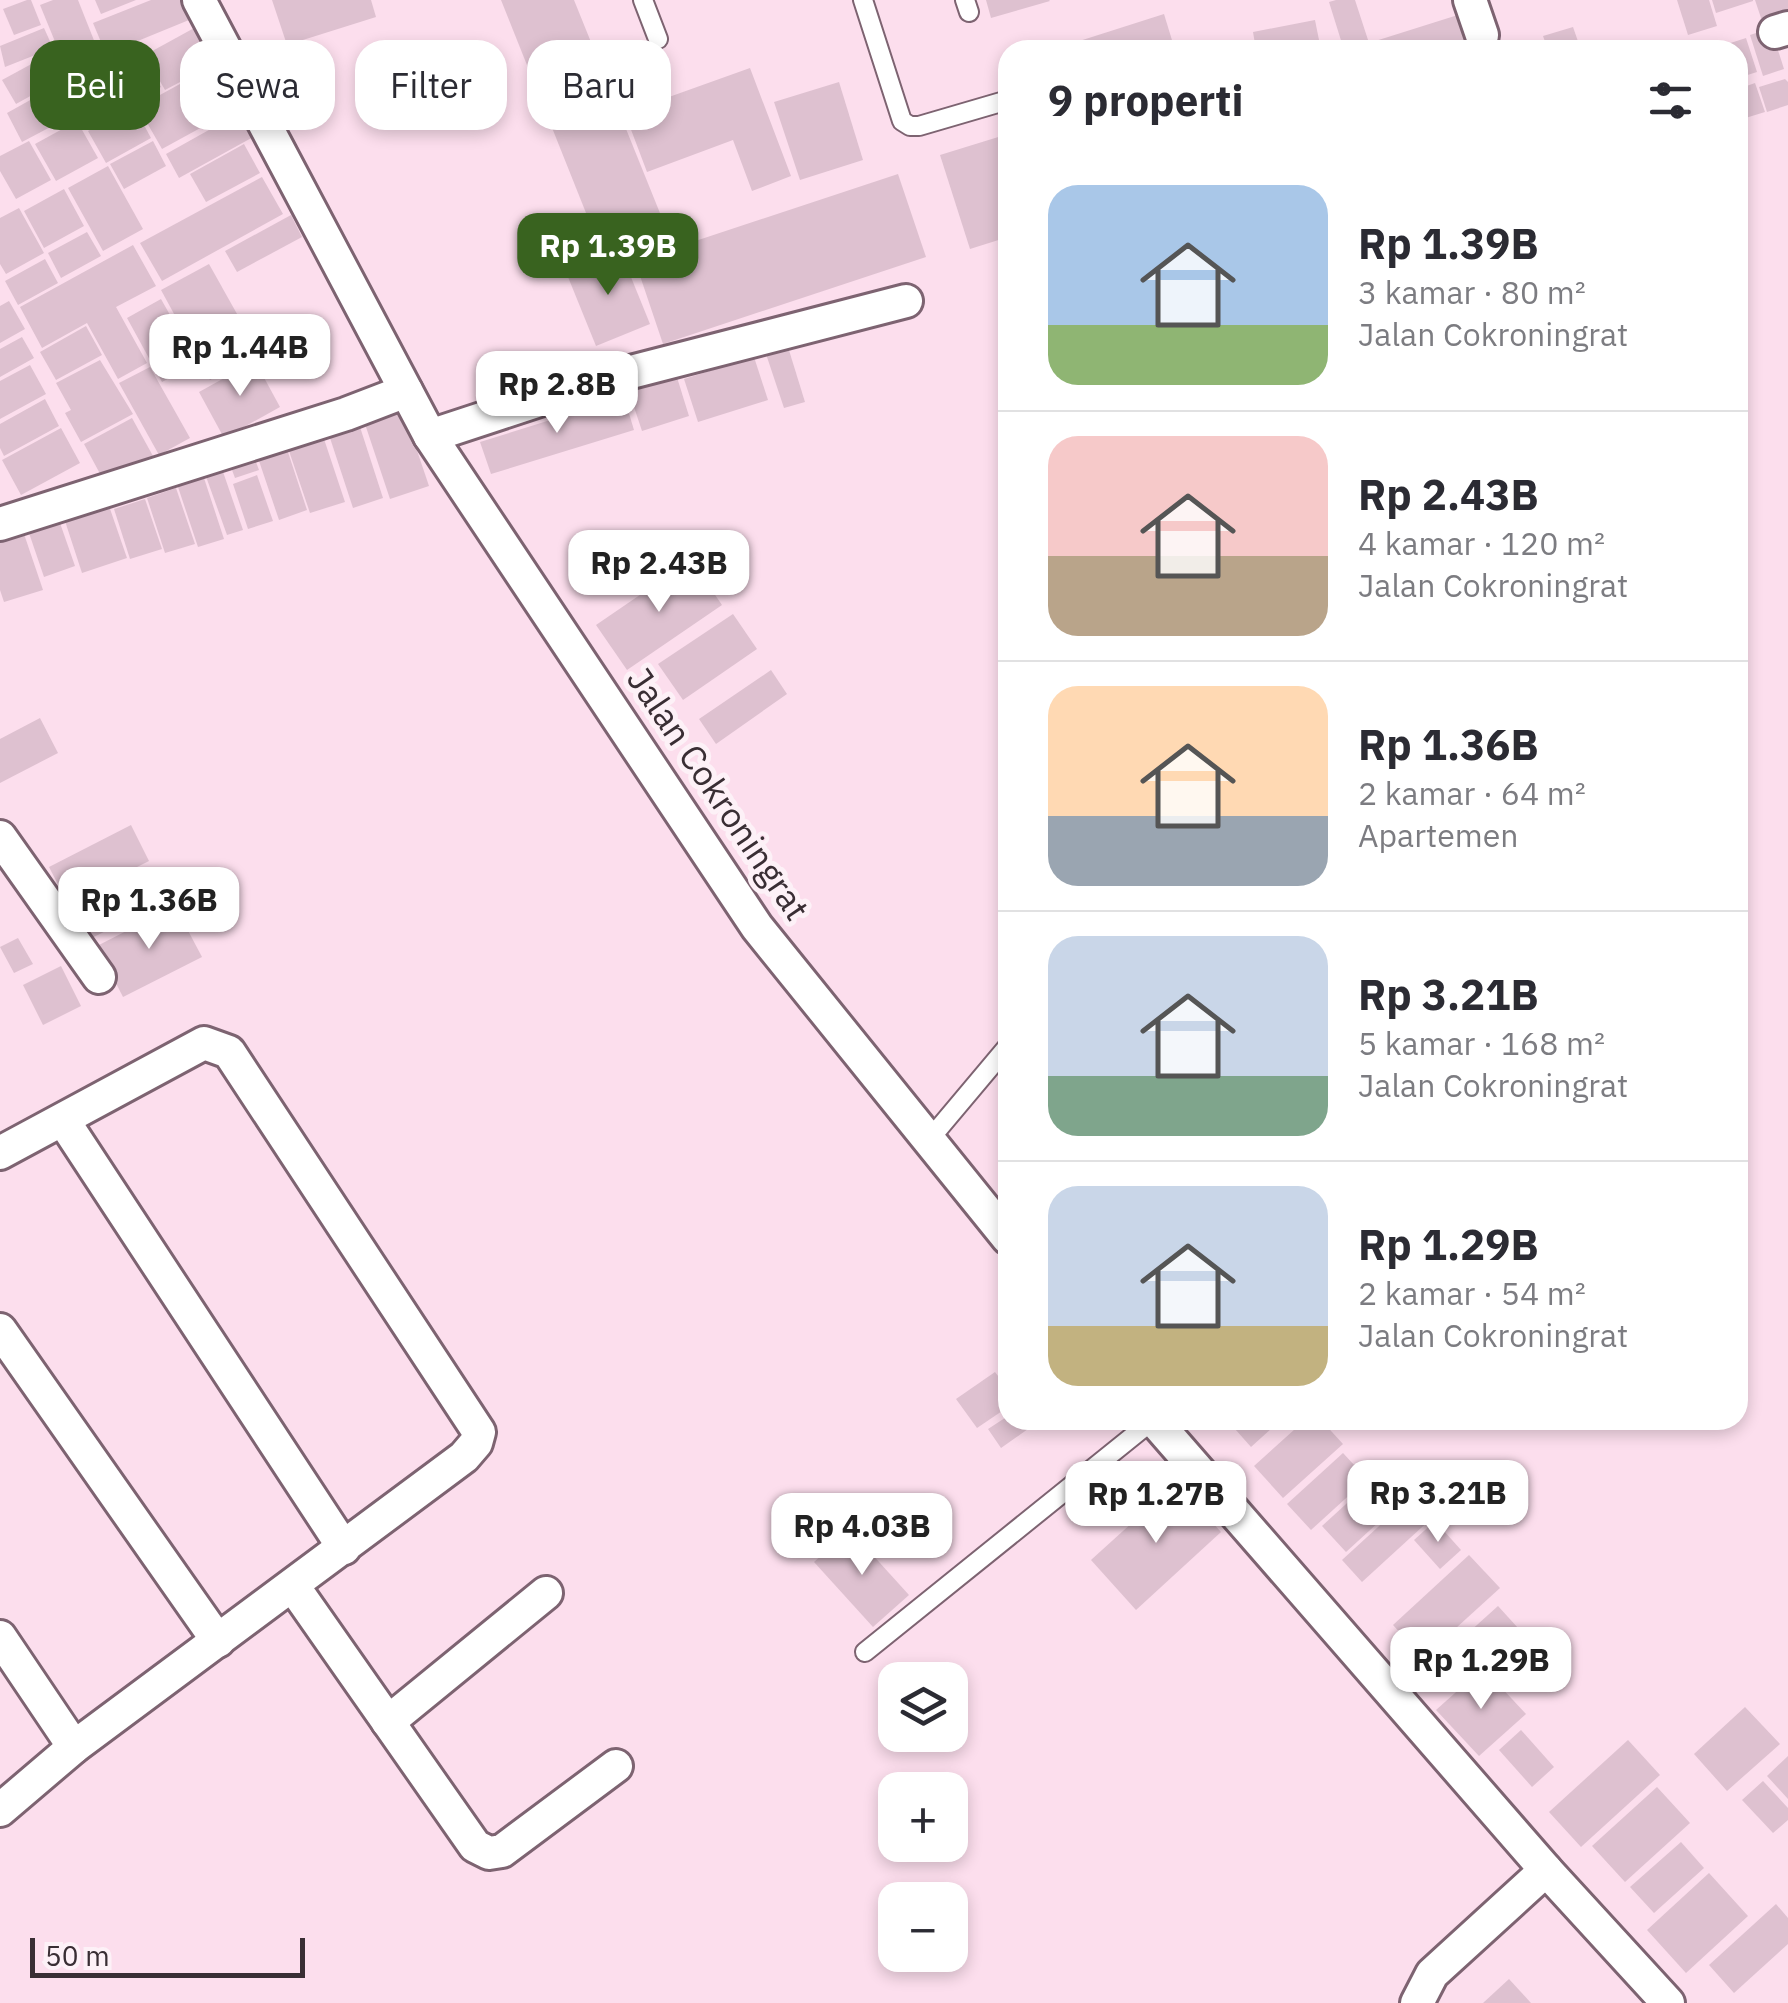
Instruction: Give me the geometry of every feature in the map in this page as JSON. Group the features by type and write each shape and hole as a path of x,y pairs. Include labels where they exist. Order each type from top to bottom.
{"street":[{"name":"Jalan Cokroningrat","path":"200,0 430,436 757,927 998,1226"},
{"path":"1470,0 1482,35"},
{"path":"430,436 600,380 906,302"},
{"path":"0,524 346,414 406,391"},
{"path":"0,837 99,976"},
{"path":"0,1153 204,1044 230,1052 479,1432 476,1443 464,1457 74,1747 0,1810"},
{"path":"63,1120 344,1548"},
{"path":"0,1330 218,1641"},
{"path":"1163,1430 1546,1870 1668,2003"},
{"path":"293,1586 475,1846 489,1853 502,1851 616,1766"},
{"path":"388,1722 546,1594"},
{"path":"0,1637 74,1747"},
{"path":"1418,2003 1432,1974 1546,1870"}],"lane":[{"path":"643,0 658,39"},
{"path":"863,0 902,121 919,126 998,103"},
{"path":"928,1140 998,1058"},
{"path":"866,1652 1142,1430"}],"building":[{"path":"31,0 41,25 14,35 3,9"},
{"path":"53,0 78,0 94,40 54,40 40,5"},
{"path":"95,0 136,0 101,14"},
{"path":"151,0 181,0 189,20 140,40 100,40 93,23"},
{"path":"272,0 371,0 376,17 303,40 285,40"},
{"path":"501,0 574,0 590,40 527,40 527,65"},
{"path":"986,0 1049,0 1050,1 991,18"},
{"path":"1355,0 1368,40 1341,40 1329,2"},
{"path":"1677,0 1709,0 1717,26 1688,35"},
{"path":"1712,0 1753,0 1753,1 1716,13"},
{"path":"1755,0 1788,0 1788,16 1763,24"},
{"path":"1164,14 1172,40 1083,40"},
{"path":"1461,14 1468,40 1379,40"},
{"path":"1315,20 1319,40 1254,40 1253,32"},
{"path":"196,27 203,40 180,40 180,82 165,90 160,81 160,47"},
{"path":"1573,27 1578,40 1544,40 1543,36"},
{"path":"44,28 49,40 30,40 30,57 5,67 0,46"},
{"path":"1771,28 1784,69 1763,76 1750,35"},
{"path":"1748,44 1757,72 1748,75"},
{"path":"30,65 30,96 16,104 2,80"},
{"path":"750,68 791,176 752,191 733,140 647,172 631,130 671,130 671,96"},
{"path":"1785,79 1788,105 1767,112 1759,87"},
{"path":"839,82 863,160 800,180 774,102"},
{"path":"1755,83 1765,112 1748,117 1748,85"},
{"path":"180,84 180,130 197,130 162,149 151,130 160,130 160,95"},
{"path":"30,100 30,130 45,130 22,142 7,113"},
{"path":"61,130 82,130 98,158 56,181 35,144"},
{"path":"147,130 151,138 106,163 88,131"},
{"path":"209,130 252,130 255,136 179,178 166,154"},
{"path":"553,130 626,130 666,228 602,253"},
{"path":"998,137 998,240 970,249 940,155"},
{"path":"29,141 51,180 16,199 0,171 0,156"},
{"path":"153,141 166,166 124,189 110,164"},
{"path":"244,144 260,173 206,202 190,174"},
{"path":"108,166 143,229 103,251 68,188"},
{"path":"898,174 926,257 663,344 635,261"},
{"path":"262,177 283,214 162,281 140,243"},
{"path":"64,189 84,226 44,248 24,211"},
{"path":"19,208 44,253 6,274 0,264 0,218"},
{"path":"291,215 302,237 237,272 225,251"},
{"path":"87,232 101,256 61,278 48,253"},
{"path":"133,245 156,286 116,307 147,363 118,379 87,323 42,348 20,307"},
{"path":"620,250 650,324 596,346 566,272"},
{"path":"45,259 58,283 18,305 5,281"},
{"path":"209,264 259,353 210,380 161,290"},
{"path":"161,299 197,363 162,382 127,318"},
{"path":"9,301 25,329 0,343 0,306"},
{"path":"86,326 102,355 56,380 40,352"},
{"path":"22,337 34,358 0,377 0,349"},
{"path":"788,347 805,402 784,408 766,354"},
{"path":"754,357 768,400 698,422 684,379"},
{"path":"100,360 133,414 81,442 65,413 71,410 56,383"},
{"path":"255,361 280,407 224,438 199,392"},
{"path":"30,365 46,394 0,419 0,381"},
{"path":"150,367 190,438 159,455 119,383"},
{"path":"675,371 689,416 642,431 627,386"},
{"path":"624,397 634,430 491,474 480,442"},
{"path":"45,399 59,426 4,456 0,424"},
{"path":"404,412 429,486 390,499 365,424"},
{"path":"132,418 153,456 105,483 84,444"},
{"path":"360,427 383,498 353,508 330,438"},
{"path":"61,428 80,463 21,495 2,460"},
{"path":"323,436 345,502 310,513 288,448"},
{"path":"286,446 307,510 279,520 257,455"},
{"path":"253,454 259,470 235,478 229,462"},
{"path":"221,466 243,530 227,535 204,471"},
{"path":"203,475 224,539 198,547 177,484"},
{"path":"257,475 273,521 248,529 233,484"},
{"path":"176,488 195,544 165,553 147,498"},
{"path":"145,499 162,549 130,559 114,509"},
{"path":"108,503 127,558 82,573 64,518"},
{"path":"60,523 75,566 44,577 29,533"},
{"path":"23,531 43,590 4,602 0,590 0,539"},
{"path":"691,560 722,605 627,670 596,625"},
{"path":"733,614 757,649 683,700 658,664"},
{"path":"771,670 787,694 716,744 699,719"},
{"path":"40,718 58,753 0,783 0,739"},
{"path":"131,825 149,861 67,902 49,867"},
{"path":"148,871 164,901 90,939 75,909"},
{"path":"175,906 202,957 123,997 97,946"},
{"path":"18,938 33,964 14,973 0,947"},
{"path":"61,966 81,1006 43,1025 23,985"},
{"path":"995,1372 998,1376 998,1414 977,1428 956,1399"},
{"path":"998,1422 998,1430 1026,1430 1001,1448 988,1429"},
{"path":"1236,1430 1270,1430 1251,1447"},
{"path":"1294,1430 1330,1430 1343,1444 1283,1498 1254,1466"},
{"path":"1343,1453 1367,1479 1311,1530 1287,1504"},
{"path":"1380,1473 1404,1499 1346,1552 1322,1526"},
{"path":"1176,1483 1221,1532 1136,1610 1091,1560"},
{"path":"1413,1495 1433,1517 1362,1582 1342,1560"},
{"path":"1435,1521 1461,1550 1440,1569 1414,1540"},
{"path":"850,1530 909,1595 873,1627 814,1562"},
{"path":"1469,1555 1500,1588 1423,1658 1393,1625"},
{"path":"1498,1606 1518,1628 1447,1692 1427,1670"},
{"path":"1483,1668 1526,1714 1479,1756 1436,1710"},
{"path":"1745,1707 1780,1744 1727,1791 1694,1754"},
{"path":"1521,1730 1554,1767 1532,1787 1499,1750"},
{"path":"1628,1740 1660,1775 1581,1847 1549,1812"},
{"path":"1788,1756 1788,1799 1767,1776"},
{"path":"1763,1781 1788,1808 1788,1820 1773,1833 1742,1800"},
{"path":"1657,1787 1690,1823 1625,1882 1592,1846"},
{"path":"1681,1842 1704,1868 1654,1913 1630,1887"},
{"path":"1709,1873 1748,1916 1686,1973 1647,1930"},
{"path":"1776,1904 1788,1918 1788,1944 1734,1993 1709,1965"},
{"path":"1509,1979 1531,2003 1483,2003"}]}
